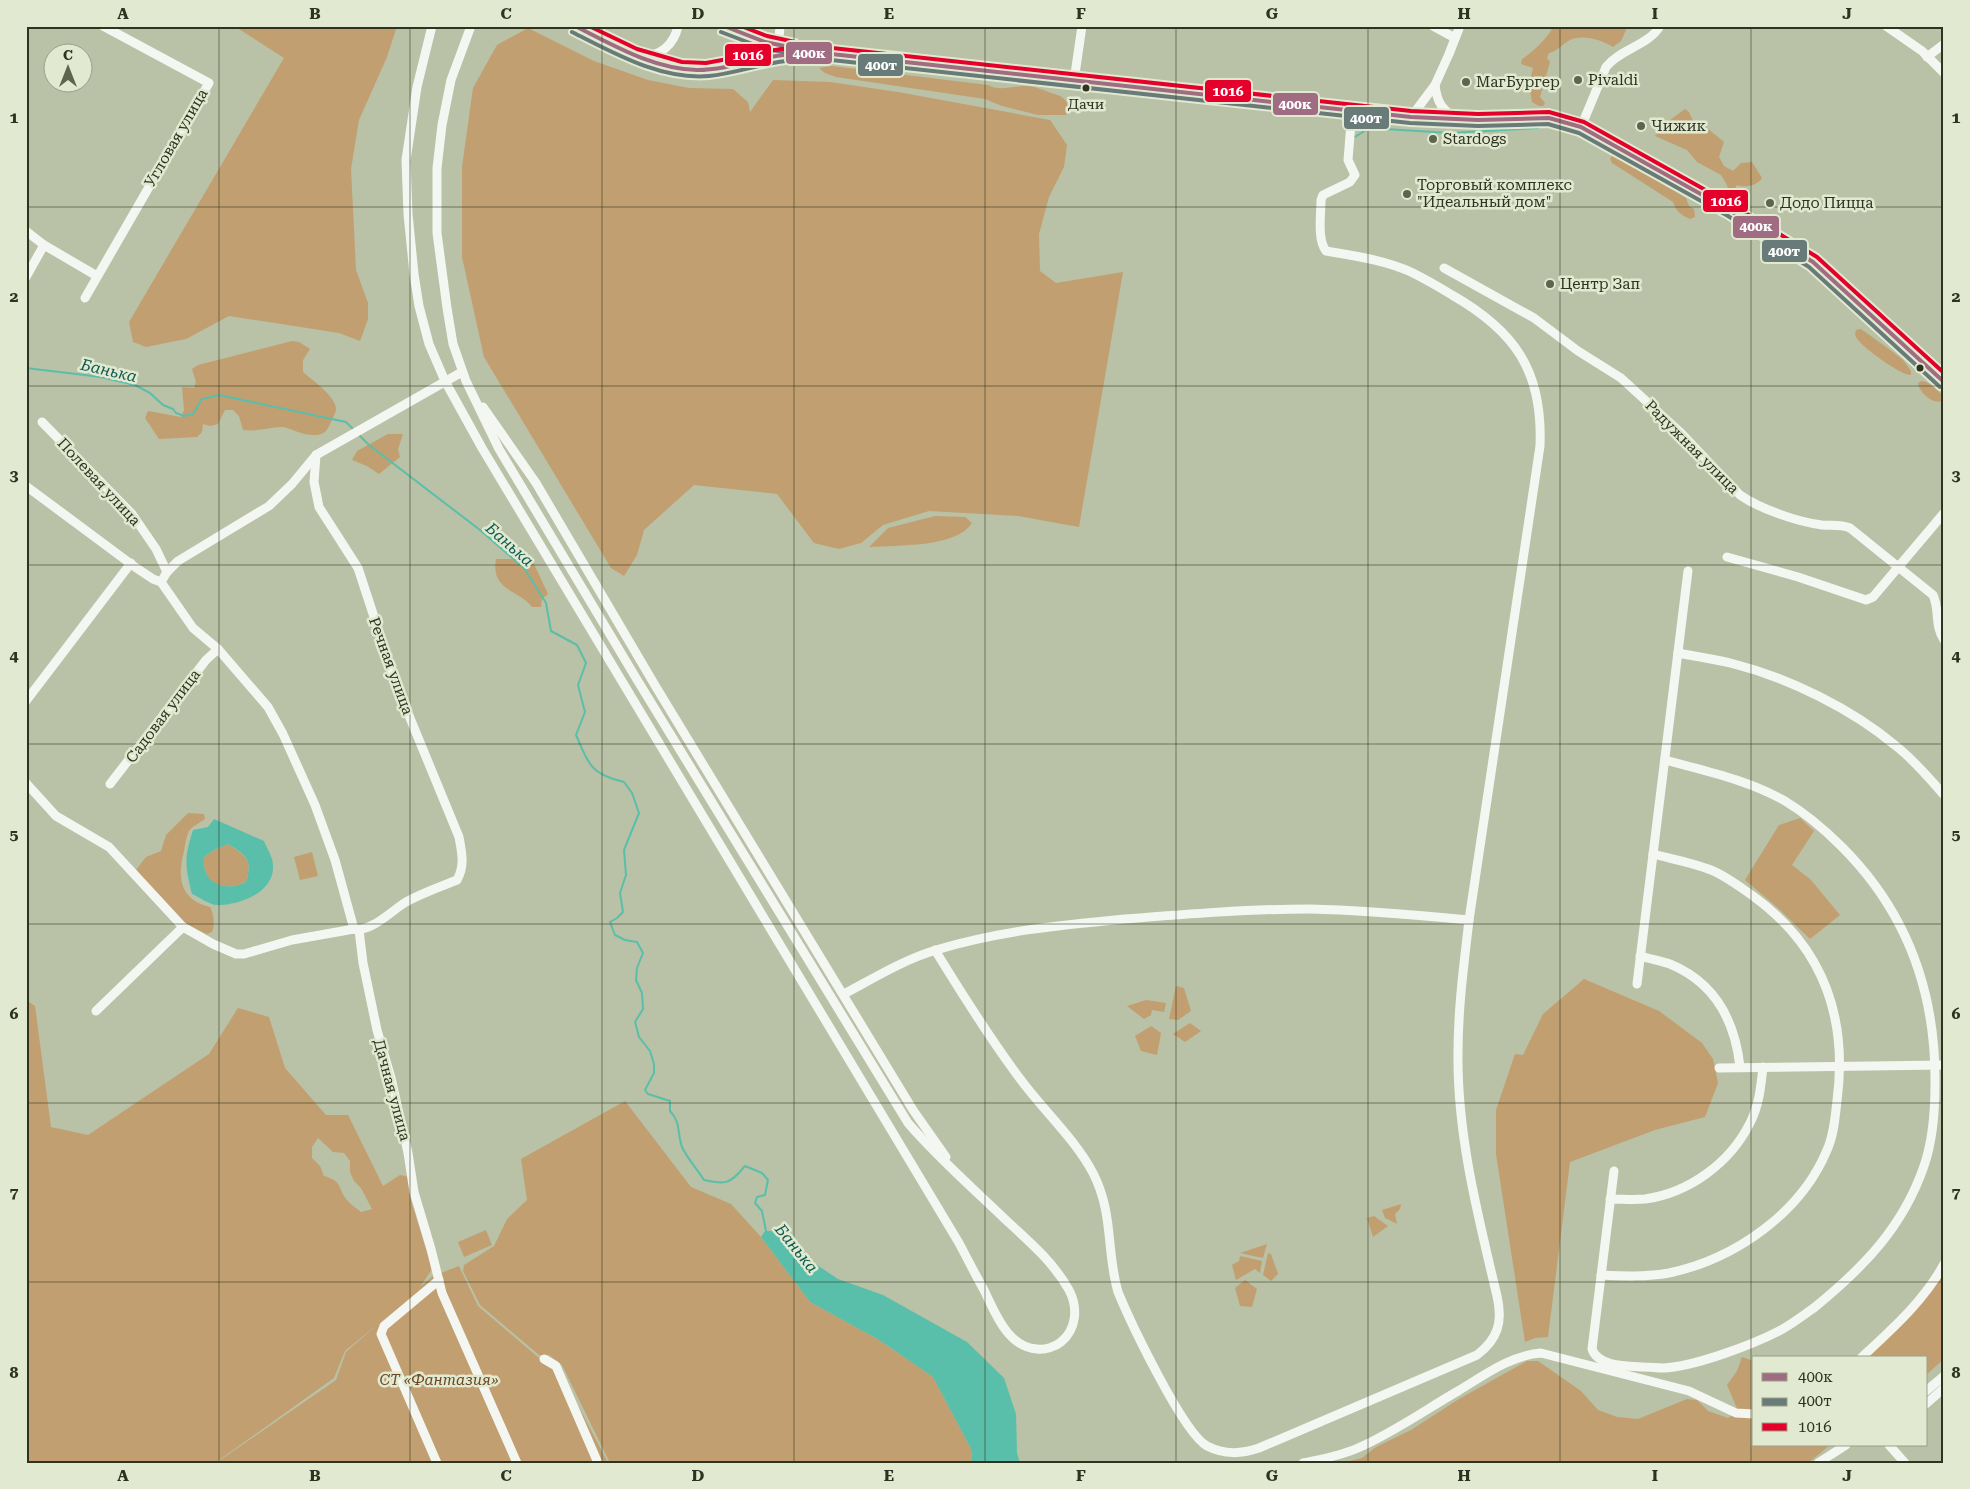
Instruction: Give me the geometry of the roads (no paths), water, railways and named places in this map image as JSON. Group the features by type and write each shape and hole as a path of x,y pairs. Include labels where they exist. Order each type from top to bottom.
{"main road":[{"path":"575,26 633,54 677,68 698,70 777,56 799,53 822,53"},
{"path":"723,26 765,42 822,53 1411,117 1456,119 1549,118 1581,127 1731,211 1813,262 1944,382"}],"street":[{"name":"Угловая улица","path":"85,298 208,83 103,26"},
{"path":"432,26 417,87 406,160 408,214 419,306 429,344 445,381 482,448 626,690 959,1243 1003,1326 1013,1339 1029,1348 1046,1349 1058,1344 1070,1332 1074,1320 1075,1309 1069,1291 1055,1269 1027,1240 922,1140 893,1100 509,466 466,381 453,344 447,308 437,233 437,168 442,125 452,80 471,26"},
{"path":"633,54 645,56 662,51 674,38 678,26"},
{"path":"777,56 780,26"},
{"path":"1074,81 1082,26"},
{"path":"1433,26 1455,38"},
{"path":"1411,117 1434,85 1460,26"},
{"path":"1581,127 1606,67 1612,60 1649,38 1660,26"},
{"path":"1886,26 1922,51 1944,73"},
{"path":"1927,57 1944,44"},
{"path":"1434,85 1436,96 1442,108 1456,119"},
{"path":"935,950 968,1004 1021,1080 1063,1131 1093,1173 1105,1203 1113,1277 1118,1292 1186,1424 1206,1445 1233,1454 1246,1452 1279,1440 1477,1355 1490,1344 1499,1327 1500,1306 1472,1194 1462,1121 1458,1053 1461,992 1469,920 1540,446 1541,424 1538,397 1532,378 1512,342 1498,327 1476,309 1412,272 1386,263 1326,251 1324,248 1321,239 1321,200 1323,195 1350,182 1355,175 1348,160 1352,111"},
{"path":"26,231 44,246 97,276"},
{"path":"26,277 44,246"},
{"name":"Радужная улица","path":"1444,268 1534,318 1578,351 1620,378 1681,433 1740,495 1751,502 1799,520 1821,525 1842,525 1850,528 1932,595 1936,602 1938,630 1944,640"},
{"path":"26,486 130,563 153,579 161,582 167,572 178,561 269,506 292,484 316,456 462,372"},
{"path":"466,381 536,483 651,678 913,1110 963,1179"},
{"name":"Полевая улица","path":"42,422 132,514 156,549 167,572"},
{"name":"Речная улица","path":"316,456 314,482 319,507 358,568 396,684 459,837 463,863 461,873 456,880 406,902 372,925 356,929"},
{"path":"1727,557 1798,577 1866,600 1873,597 1944,513"},
{"path":"26,701 130,563"},
{"path":"1637,984 1688,571"},
{"name":"Дачная улица","path":"161,582 193,628 218,649 268,707 283,734 312,798 335,860 356,929 376,1030 391,1078 408,1153 414,1192 442,1293 517,1463"},
{"name":"Садовая улица","path":"110,784 206,660 218,649"},
{"path":"1678,653 1735,664 1775,678 1821,698 1858,719 1896,746 1944,795"},
{"path":"1614,1171 1592,1349 1598,1358 1605,1362 1629,1366 1664,1368 1692,1364 1779,1331 1807,1313 1836,1290 1867,1261 1893,1230 1924,1166 1933,1134 1940,1065 1927,995 1917,962 1902,928 1880,891 1858,863 1826,831 1785,801 1748,784 1665,760"},
{"path":"26,783 56,816 109,847 183,927 213,944 236,954 244,954 292,940 356,929"},
{"path":"1601,1275 1630,1277 1668,1273 1705,1262 1744,1243 1776,1218 1798,1196 1828,1149 1835,1120 1841,1066 1838,1034 1832,1004 1822,978 1810,955 1790,928 1767,906 1713,871 1653,854"},
{"path":"844,994 896,966 935,950 986,936 1054,925 1209,912 1310,910 1389,913 1469,920"},
{"path":"96,1011 183,927"},
{"path":"1640,956 1670,964 1692,976 1711,991 1723,1009 1733,1030 1740,1068"},
{"path":"1718,1068 1940,1065"},
{"path":"1610,1199 1644,1199 1667,1194 1693,1183 1715,1167 1735,1146 1751,1123 1758,1101 1763,1067"},
{"path":"1863,1356 1904,1317 1938,1275 1944,1264"},
{"path":"438,1463 381,1334 384,1326 439,1280"},
{"path":"1303,1463 1329,1458 1357,1448 1397,1428 1481,1376 1517,1359 1541,1353 1689,1391 1736,1413 1752,1414"},
{"path":"544,1359 549,1360 556,1366 598,1463"},
{"path":"1928,1389 1944,1376"},
{"path":"1928,1402 1944,1388"},
{"path":"1818,1463 1844,1446"},
{"path":"1890,1446 1905,1463"}],"water":[{"path":"214,819 264,841 272,859 273,870 265,887 257,894 237,902 214,905 192,894 187,869 188,848 193,830 208,827","holes":["228,844 247,859 249,868 246,882 238,885 223,886 210,879 206,873 204,857"]},
{"path":"765,1231 774,1231 799,1253 838,1279 883,1295 967,1342 1004,1378 1016,1414 1017,1453 1020,1463 972,1463 971,1449 933,1377 879,1340 810,1302 761,1237"}],"waterway":[{"path":"1355,137 1369,128 1450,133 1538,128"},
{"name":"Банька","path":"26,368 101,377 135,385 150,393 163,405 184,416 193,414 202,399 219,395 346,422 354,430"},
{"name":"Банька","path":"359,435 369,445 480,530 524,568 546,603 551,631 577,645 586,663 578,685 585,712 576,735 588,761 597,771 624,782 632,793 639,813 624,850 626,875 620,893 623,912 610,922 615,935 625,940 637,942 643,953 637,968 636,980 642,993 643,1009 635,1022 639,1037 650,1051 654,1064 654,1073 645,1090 648,1094 670,1101 670,1111 676,1119 682,1147 704,1180 727,1182 745,1166 762,1173 768,1180 765,1195 757,1197 755,1203 762,1211 766,1231"}],"place":[{"name":"Pivaldi","path":"1578,80"},
{"name":"МагБургер","path":"1466,82"},
{"name":"Дачи","path":"1086,88"},
{"name":"Чижик","path":"1641,126"},
{"name":"Stardogs","path":"1433,139"},
{"name":"Торговый комплекс \"Идеальный дом\"","path":"1407,194"},
{"name":"Додо Пицца","path":"1770,203"},
{"name":"Центр Зап","path":"1550,284"}],"park label":[{"name":"СТ «Фантазия»","path":"439,1380"}]}
